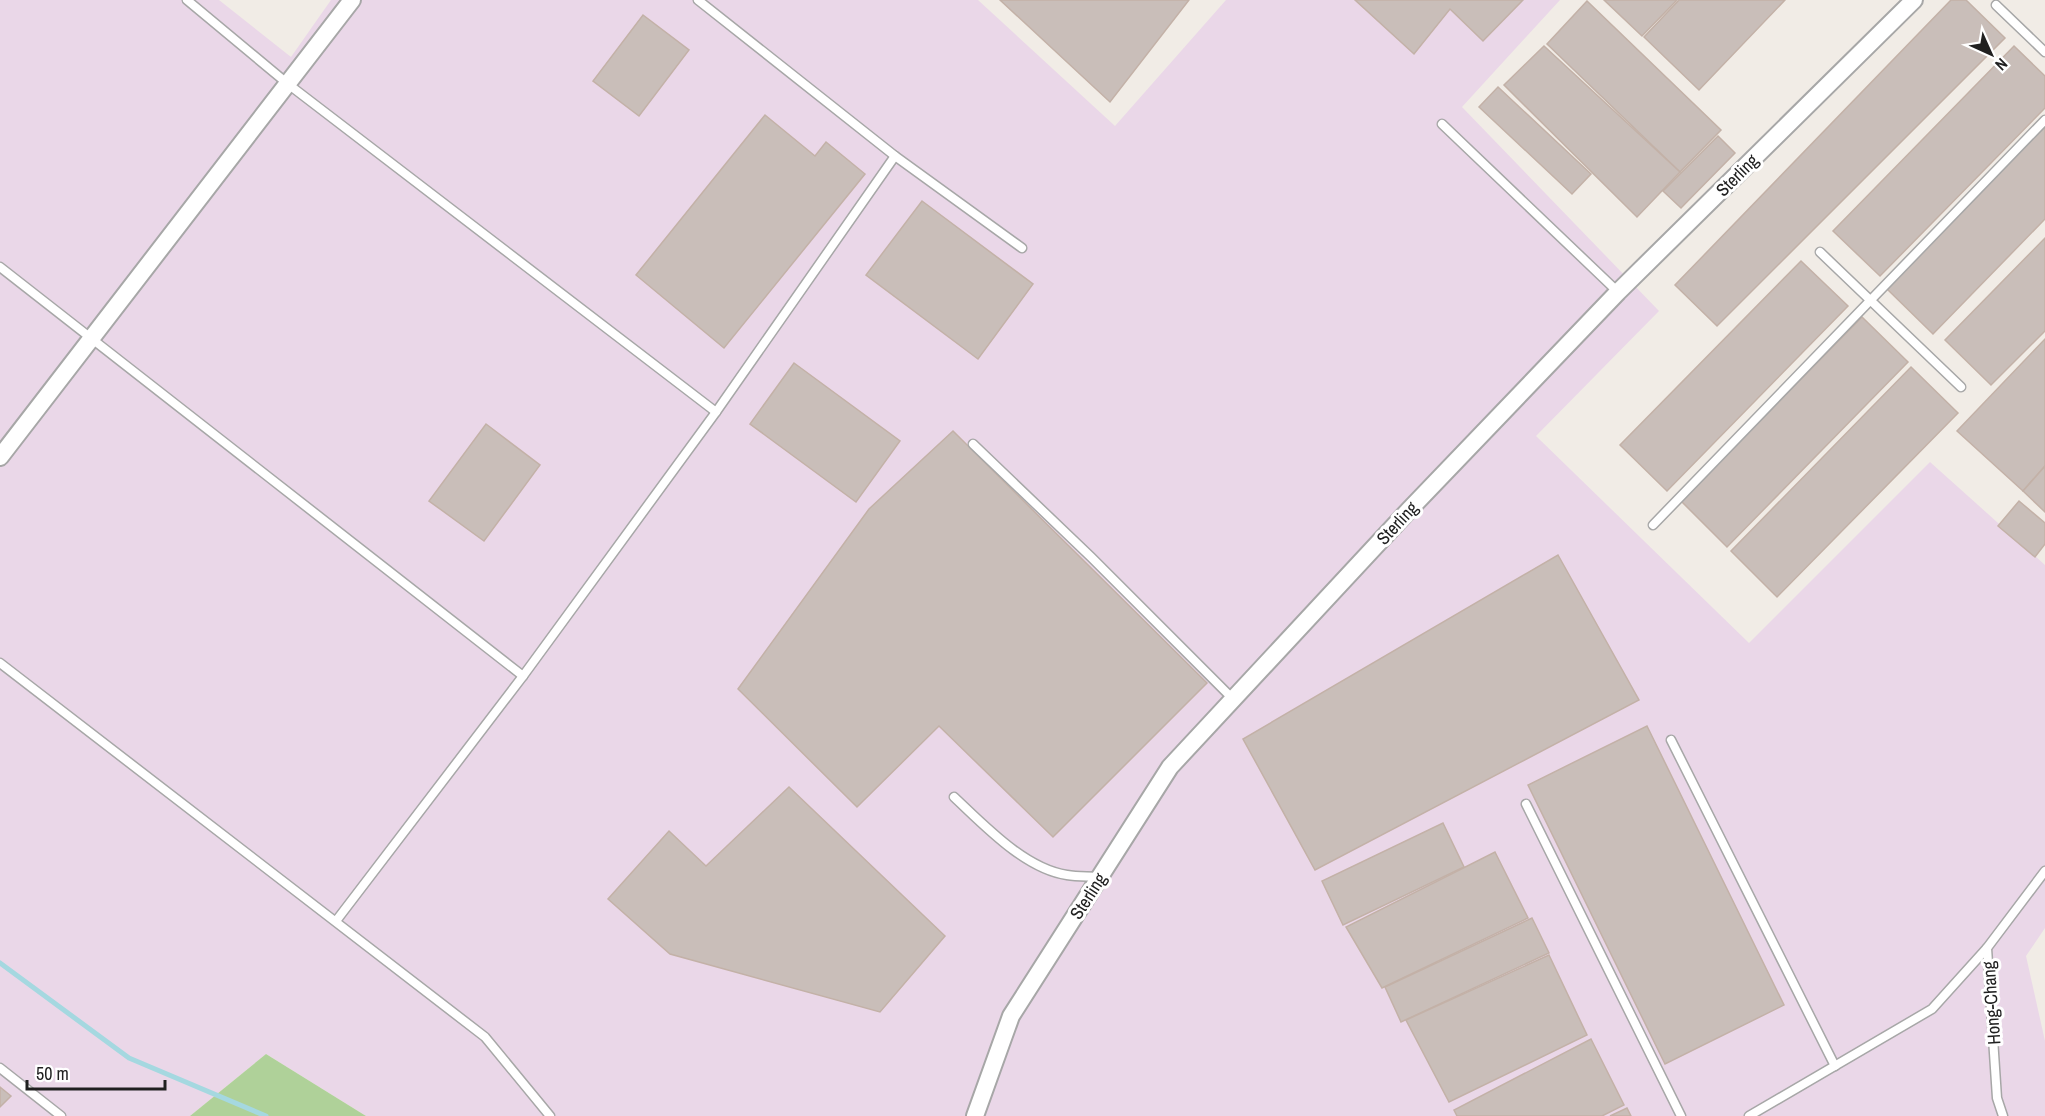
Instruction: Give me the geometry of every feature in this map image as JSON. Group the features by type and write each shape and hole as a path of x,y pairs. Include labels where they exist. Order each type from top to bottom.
{"street":[{"path":"0,457 352,0"},
{"name":"Sterling","path":"975,1116 1011,1016 1170,767 1409,510 1618,292 1914,0"}],"lane":[{"path":"187,0 288,84 716,412"},
{"path":"698,0 895,156 1022,248"},
{"path":"1996,5 2045,52"},
{"path":"1653,525 2045,120"},
{"path":"1442,124 1618,292"},
{"path":"336,921 523,676 716,412 895,156"},
{"path":"1820,252 1961,387"},
{"path":"0,267 523,676"},
{"path":"973,444 1234,699"},
{"path":"0,663 485,1037 550,1116"},
{"path":"1671,740 1835,1066"},
{"path":"954,797 1001,840 1037,864 1066,875 1100,877"},
{"path":"1526,804 1681,1116"},
{"name":"Hong-Chang","path":"2003,1116 1997,1098 1987,948 2045,872"},
{"path":"1749,1116 1932,1009 1987,948"},
{"path":"0,1068 61,1116"}],"shaded area":[{"path":"0,0 219,0 291,57 331,0 978,0 1115,126 1226,0 1560,0 1462,107 1659,311 1536,436 1749,643 1930,462 2045,565 2045,928 2026,956 2045,1041 2045,1116 366,1116 266,1054 190,1116 0,1116"}],"green space":[{"path":"266,1054 366,1116 190,1116"}],"building":[{"path":"1000,0 1189,0 1110,102"},
{"path":"1355,0 1523,0 1483,41 1450,9 1414,54"},
{"path":"1604,0 1677,0 1642,36"},
{"path":"1679,0 1785,0 1699,90 1644,37"},
{"path":"1951,0 1966,0 2005,38 1717,326 1675,285"},
{"path":"1587,1 1721,130 1680,172 1547,44"},
{"path":"643,15 689,50 639,116 593,81"},
{"path":"1544,46 1680,172 1637,217 1504,85"},
{"path":"2014,46 2045,76 2045,108 1880,276 1833,231"},
{"path":"1498,87 1591,174 1572,194 1479,107"},
{"path":"765,115 815,156 826,142 865,174 724,348 636,275"},
{"path":"2045,126 2045,219 1933,334 1886,288"},
{"path":"1718,136 1735,153 1681,208 1663,191"},
{"path":"922,201 1033,284 978,359 866,275"},
{"path":"2045,238 2045,331 1991,385 1945,340"},
{"path":"1801,261 1848,306 1667,491 1620,445"},
{"path":"1862,317 1908,362 1727,547 1681,501"},
{"path":"2045,339 2045,466 2023,491 1957,431"},
{"path":"794,363 900,441 856,502 750,424"},
{"path":"1911,367 1958,413 1777,597 1731,551"},
{"path":"486,424 540,465 484,541 429,501"},
{"path":"953,431 1207,683 1053,837 939,726 857,807 738,689 869,509"},
{"path":"2045,466 2045,512 2023,491"},
{"path":"2019,501 2045,523 2045,544 2035,557 1998,526"},
{"path":"1558,555 1639,700 1315,870 1243,739"},
{"path":"1647,726 1784,1005 1665,1064 1528,785"},
{"path":"789,787 945,936 880,1012 670,954 608,899 669,831 706,866"},
{"path":"1443,823 1464,867 1343,925 1322,881"},
{"path":"1495,852 1528,918 1382,988 1346,927"},
{"path":"1532,918 1549,953 1401,1022 1385,987"},
{"path":"1549,955 1587,1035 1449,1102 1406,1020"},
{"path":"1591,1039 1624,1105 1602,1116 1457,1116 1454,1110"},
{"path":"0,1087 11,1096 0,1107"},
{"path":"1627,1108 1631,1116 1610,1116"}],"waterway":[{"path":"0,963 129,1058 266,1116"}]}
